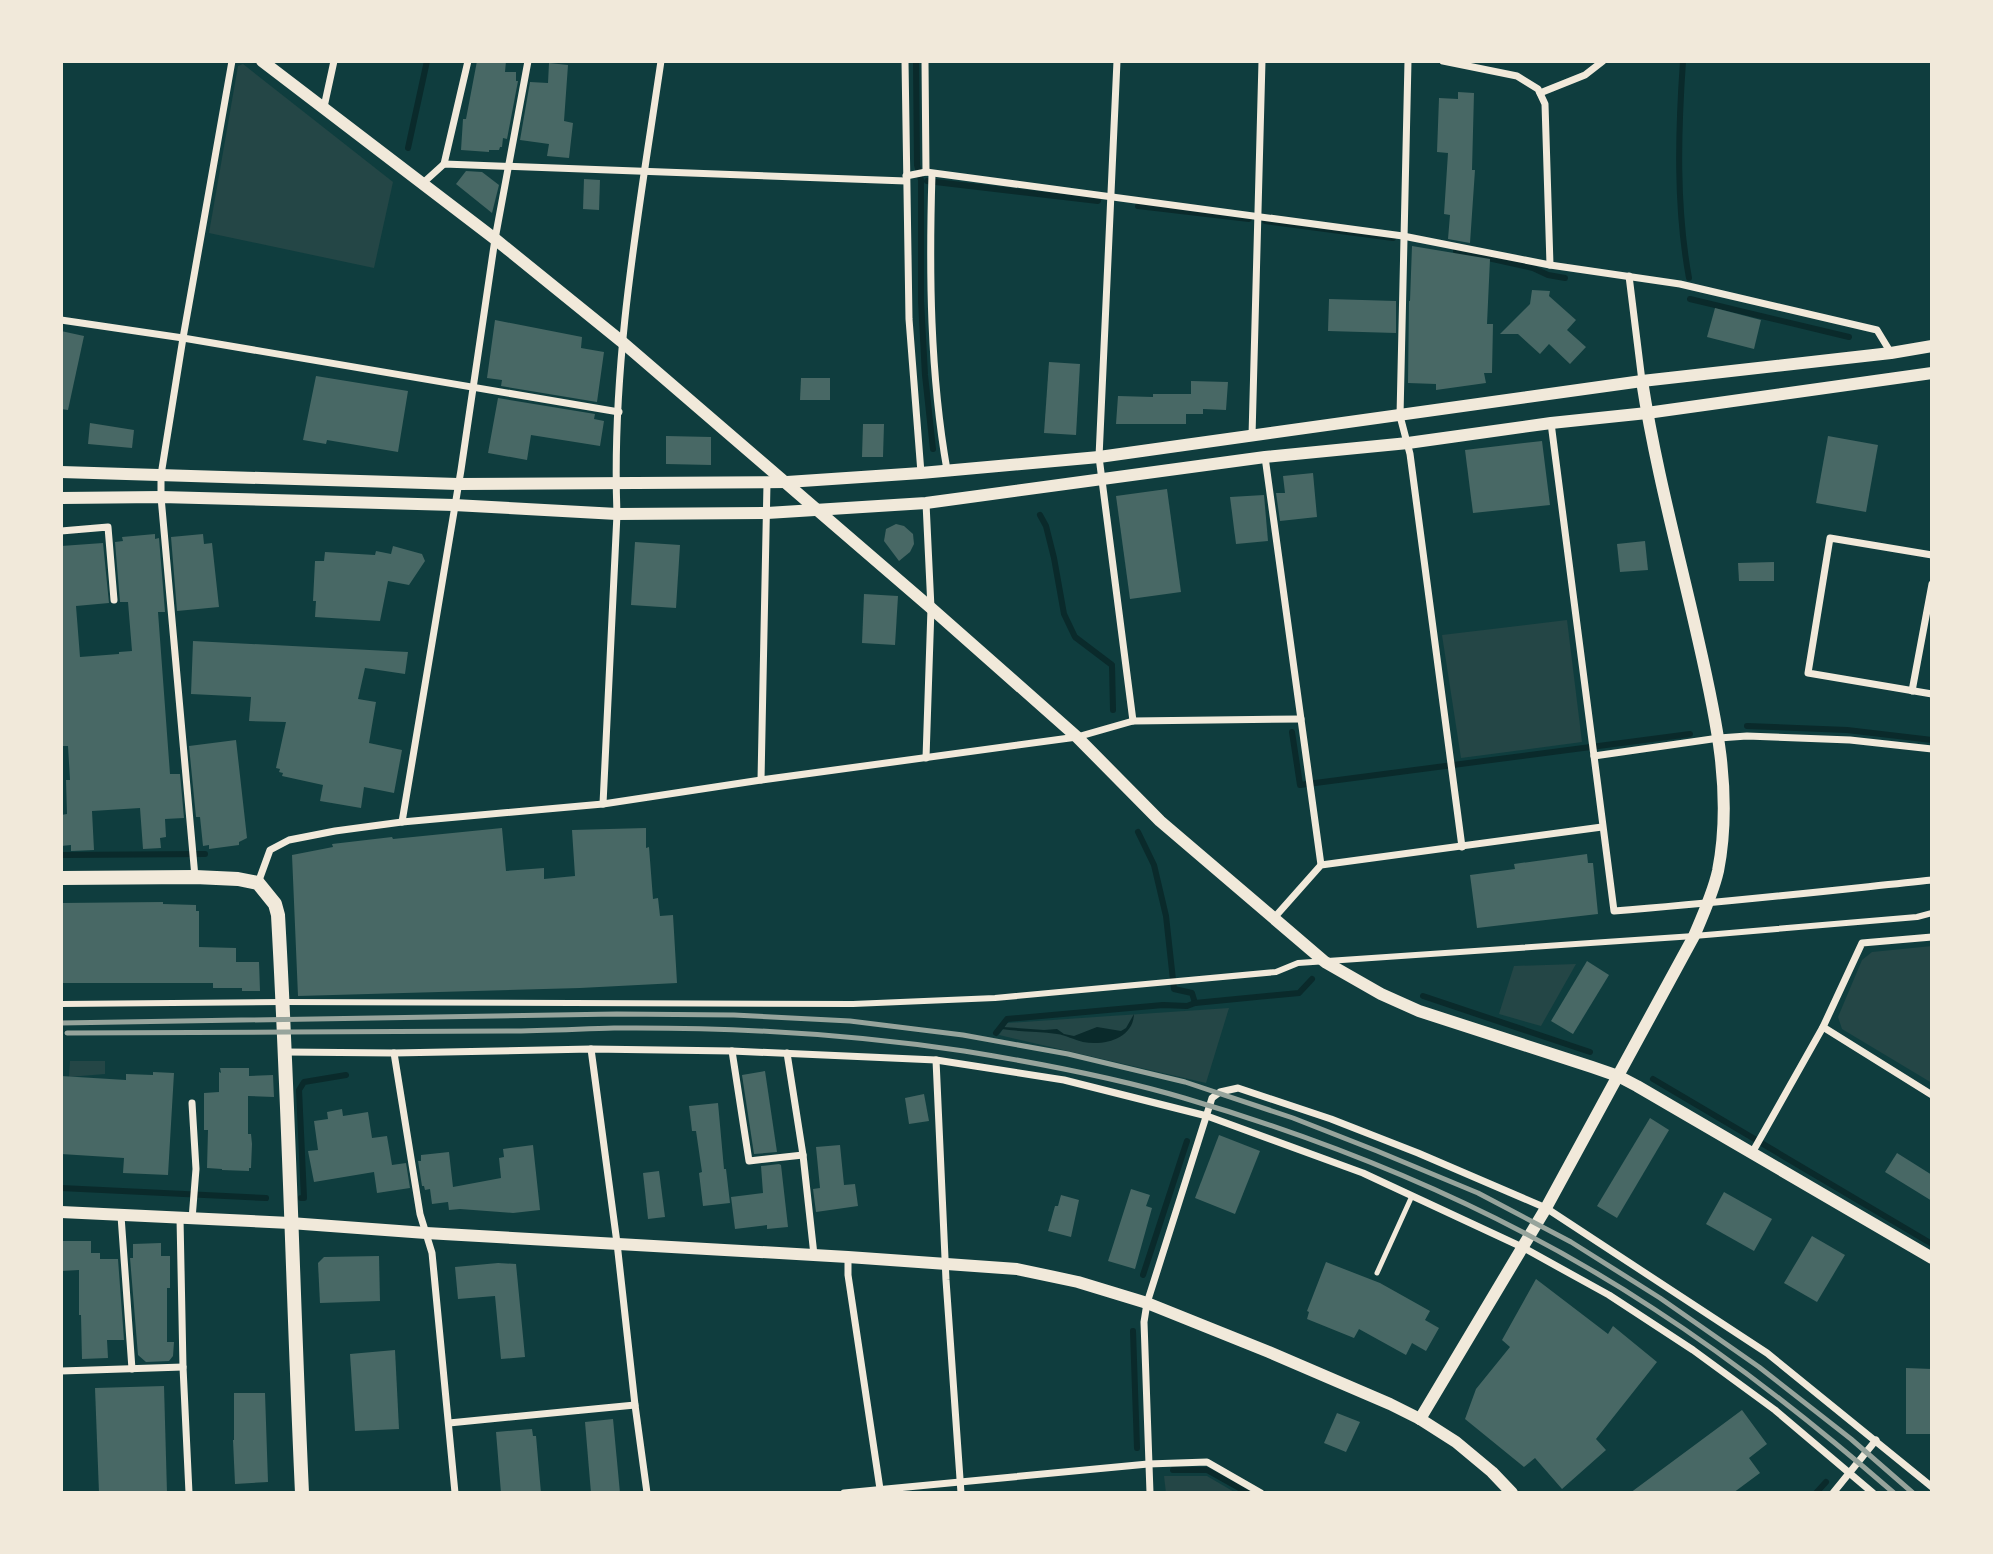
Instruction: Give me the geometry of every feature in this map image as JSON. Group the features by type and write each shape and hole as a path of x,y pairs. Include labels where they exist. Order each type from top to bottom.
{"main road":[{"path":"61,878 238,879 258,883 275,904 278,915 286,1052 290,1223 302,1493"}],"street":[{"path":"195,877 161,475 232,61"},
{"path":"262,61 495,239 621,341 931,608 1077,737 1160,821 1325,962 1381,994 1419,1011 1618,1076 1754,1150 1932,1258"},
{"path":"324,107 334,61"},
{"path":"423,183 443,164 468,61"},
{"path":"402,822 495,239 528,61"},
{"path":"603,804 617,514 621,341 661,61"},
{"path":"905,61 909,319 921,473"},
{"path":"925,61 933,354 947,470"},
{"path":"1116,61 1099,457 1133,721"},
{"path":"1252,436 1262,61"},
{"path":"1408,61 1400,416 1408,443 1462,847"},
{"path":"1443,61 1517,76 1538,89 1545,104 1550,265"},
{"path":"1540,93 1585,75 1603,61"},
{"path":"443,164 644,172 929,176 1257,216 1403,236 1550,265 1680,284 1877,330 1891,353"},
{"path":"1420,1419 1546,1208 1618,1076 1694,936 1718,872 1723,829 1719,738 1647,413 1629,276"},
{"path":"61,320 619,412"},
{"path":"61,472 458,484 767,483 921,473 1099,457 1642,381 1932,346"},
{"path":"61,498 161,497 454,505 617,514 767,513 926,503 1265,457 1408,443 1647,413 1932,373"},
{"path":"1551,423 1615,911 1932,880"},
{"path":"1265,457 1321,865"},
{"path":"761,780 767,483"},
{"path":"926,503 931,608 926,758"},
{"path":"61,531 108,527 114,600"},
{"path":"1932,555 1830,538 1808,673 1932,694"},
{"path":"1912,691 1932,584"},
{"path":"258,883 270,850 289,840 335,831 402,822 603,804 1077,737 1133,721 1301,719"},
{"path":"1593,749 1746,736 1850,740 1932,749"},
{"path":"1273,918 1321,865 1602,827"},
{"path":"61,1004 853,1004 995,998 1276,972 1298,964 1694,936 1932,913"},
{"path":"1754,1150 1823,1027 1862,943 1932,937"},
{"path":"1823,1027 1932,1095"},
{"path":"286,1052 591,1049 732,1051 936,1060 1064,1080 1207,1116 1363,1173 1522,1247 1609,1295 1775,1410 1872,1493"},
{"path":"591,1049 647,1493"},
{"path":"732,1051 749,1161 803,1155"},
{"path":"394,1053 420,1214 432,1253 454,1493"},
{"path":"787,1053 803,1155 814,1255"},
{"path":"936,1060 945,1263 961,1493"},
{"path":"1150,1493 1144,1322 1147,1303 1212,1098 1220,1091 1238,1088 1331,1119 1546,1208 1767,1353 1932,1487"},
{"path":"189,1493 183,1367 186,1218 196,1169 192,1102"},
{"path":"61,1212 848,1256 1017,1269 1078,1282 1147,1303 1390,1404 1456,1442 1512,1493"},
{"path":"121,1216 132,1368"},
{"path":"848,1256 848,1275 880,1489"},
{"path":"61,1371 183,1367"},
{"path":"449,1423 635,1405"},
{"path":"1833,1493 1876,1440"},
{"path":"844,1493 1148,1464 1207,1462 1261,1493"}],"lane":[{"path":"1377,1273 1412,1196"}],"shaded area":[{"path":"243,64 393,182 374,268 209,233 238,66"},
{"path":"1567,620 1582,742 1461,758 1442,635"},
{"path":"1932,946 1932,1083 1842,1029 1838,1017 1862,960 1872,952"},
{"path":"1576,964 1541,1026 1499,1014 1514,966"},
{"path":"1229,1008 1206,1083 999,1035 1007,1023"},
{"path":"1134,1014 1129,1029 1123,1035 1100,1043 1083,1042 1050,1033 1001,1029 1057,1029 1074,1036 1097,1027 1121,1031 1126,1028"},
{"path":"70,1061 105,1061 105,1074 69,1077"},
{"path":"1164,1476 1207,1476 1236,1493 1166,1493"}],"building":[{"path":"477,61 506,61 505,72 516,72 518,81 507,139 503,138 499,150 489,152 461,150 463,119 466,119"},
{"path":"549,63 568,65 564,121 573,123 569,158 547,156 549,144 520,140 530,82 548,83"},
{"path":"1458,92 1474,93 1472,170 1475,170 1470,243 1448,239 1450,215 1444,214 1448,153 1437,152 1439,98 1458,99"},
{"path":"466,171 482,172 499,185 492,213 456,184"},
{"path":"584,179 600,180 599,210 583,209"},
{"path":"1412,246 1490,259 1487,324 1493,324 1492,373 1484,373 1486,383 1436,390 1436,384 1408,383"},
{"path":"1532,290 1550,291 1549,296 1576,320 1567,330 1586,347 1570,364 1549,344 1540,354 1518,334 1500,334 1530,304"},
{"path":"1329,299 1396,301 1396,333 1328,331"},
{"path":"1715,308 1761,320 1754,349 1707,337"},
{"path":"495,320 582,337 581,348 604,352 597,402 501,386 502,380 487,378"},
{"path":"61,331 84,336 68,410 61,409"},
{"path":"1049,362 1080,364 1076,435 1044,433"},
{"path":"316,376 408,391 398,452 327,440 326,444 303,440"},
{"path":"801,378 830,378 830,400 800,400"},
{"path":"1191,381 1228,382 1226,410 1203,409 1203,414 1186,414 1186,424 1116,424 1118,396 1191,394"},
{"path":"498,398 595,414 594,419 604,421 600,446 531,435 527,460 488,453"},
{"path":"90,423 134,430 132,448 88,444"},
{"path":"863,424 884,424 883,457 862,457"},
{"path":"666,436 711,437 711,465 666,464"},
{"path":"1828,436 1878,445 1866,512 1816,503"},
{"path":"1542,441 1550,505 1473,513 1465,450"},
{"path":"1313,473 1317,517 1280,521 1276,493 1285,493 1283,476"},
{"path":"1167,489 1181,592 1130,599 1116,496"},
{"path":"1264,495 1268,541 1236,544 1230,497"},
{"path":"896,524 904,526 913,534 914,544 910,552 899,561 884,541 886,529"},
{"path":"155,534 155,539 159,538 165,612 158,612 170,774 180,774 184,818 165,819 166,837 160,838 161,848 143,849 140,808 92,811 94,850 71,851 71,845 61,846 61,815 67,814 66,780 70,780 68,746 61,746 61,546 103,543 109,603 76,606 80,657 119,654 132,651 128,602 120,602 115,542 123,541 122,537"},
{"path":"203,534 204,544 212,543 219,607 177,611 171,537"},
{"path":"1645,541 1648,570 1620,572 1617,544"},
{"path":"635,542 680,545 676,608 631,605"},
{"path":"393,546 422,554 425,561 409,585 388,581 380,621 315,617 315,561 324,561 325,552 375,555 376,551 391,554"},
{"path":"1774,562 1774,581 1739,581 1738,563"},
{"path":"864,594 898,596 895,645 862,643"},
{"path":"193,641 408,652 405,674 365,668 358,699 376,702 369,743 402,750 394,793 364,787 361,808 320,801 323,785 282,776 280,769 276,768 286,722 249,721 251,697 191,694"},
{"path":"236,740 247,838 239,842 239,845 209,849 209,845 203,846 200,817 196,817 189,746"},
{"path":"502,828 506,871 544,868 544,879 575,876 572,830 646,828 653,899 658,898 660,916 673,915 677,983 298,996 292,855 333,847 332,844"},
{"path":"1587,854 1588,863 1593,863 1598,914 1477,928 1470,875 1515,869 1514,864"},
{"path":"163,902 196,905 196,911 199,911 199,947 236,948 236,962 259,962 260,991 213,988 213,983 61,983 61,903"},
{"path":"1587,961 1609,975 1573,1034 1551,1021"},
{"path":"220,1068 249,1068 249,1076 273,1075 274,1097 248,1096 248,1134 251,1134 252,1144 249,1171 207,1168 208,1130 204,1130 204,1093 219,1092"},
{"path":"765,1071 777,1152 754,1154 742,1075"},
{"path":"153,1072 174,1073 168,1175 123,1173 124,1158 61,1154 61,1076 126,1080 126,1074 153,1075"},
{"path":"924,1094 929,1121 909,1124 905,1098"},
{"path":"718,1103 730,1203 703,1206 699,1173 702,1172 689,1106"},
{"path":"342,1109 343,1116 368,1112 372,1138 387,1136 392,1165 406,1163 410,1188 377,1193 374,1172 314,1182 308,1151 318,1150 314,1121 328,1119 327,1112"},
{"path":"1650,1118 1669,1130 1617,1218 1597,1206"},
{"path":"1219,1135 1260,1151 1235,1214 1195,1198"},
{"path":"533,1145 540,1210 513,1213 449,1210 448,1202 432,1204 430,1189 425,1190 422,1186 418,1161 421,1161 421,1155 449,1152 453,1187 501,1178 499,1158 504,1157 503,1149"},
{"path":"840,1145 844,1185 855,1184 858,1206 816,1212 813,1189 820,1188 816,1147"},
{"path":"1897,1153 1932,1175 1932,1201 1885,1172"},
{"path":"779,1164 788,1227 767,1229 767,1225 735,1229 731,1197 763,1193 761,1166"},
{"path":"659,1171 665,1217 648,1219 643,1173"},
{"path":"1131,1189 1150,1195 1146,1206 1152,1208 1135,1269 1108,1261"},
{"path":"1724,1192 1772,1219 1754,1251 1706,1224"},
{"path":"1061,1195 1079,1200 1071,1237 1048,1231"},
{"path":"1812,1236 1845,1255 1817,1302 1784,1283"},
{"path":"61,1241 91,1241 91,1253 100,1253 100,1259 118,1259 124,1340 107,1340 108,1358 82,1359 79,1270 61,1271"},
{"path":"161,1243 161,1256 170,1256 167,1342 174,1342 173,1356 169,1361 146,1362 138,1355 130,1258 133,1258 133,1244"},
{"path":"379,1256 380,1301 320,1303 318,1263 324,1257"},
{"path":"1326,1262 1380,1283 1430,1311 1425,1320 1439,1328 1426,1351 1412,1343 1406,1355 1359,1329 1354,1338 1307,1319 1307,1311"},
{"path":"516,1264 525,1357 501,1359 495,1296 458,1299 455,1267"},
{"path":"1536,1279 1608,1334 1613,1326 1657,1362 1596,1439 1606,1450 1562,1489 1535,1458 1524,1467 1465,1419 1476,1389 1510,1347 1502,1340"},
{"path":"395,1350 399,1429 355,1431 350,1354"},
{"path":"1906,1368 1932,1369 1932,1434 1906,1434"},
{"path":"164,1386 167,1493 99,1493 95,1388"},
{"path":"234,1393 265,1393 268,1482 235,1484"},
{"path":"1742,1410 1767,1444 1749,1458 1760,1473 1733,1493 1630,1493"},
{"path":"1337,1413 1360,1422 1346,1452 1324,1443"},
{"path":"613,1419 620,1493 591,1493 585,1422"},
{"path":"532,1429 533,1436 536,1436 541,1493 501,1493 496,1432"}],"waterway":[{"path":"408,148 427,61"},
{"path":"916,61 917,165 921,180 921,301 933,449"},
{"path":"1683,61 1679,170 1689,278"},
{"path":"927,181 1098,201"},
{"path":"1138,206 1249,219"},
{"path":"1265,221 1393,238"},
{"path":"1456,251 1565,278"},
{"path":"1690,299 1849,337"},
{"path":"1040,515 1046,526 1054,558 1064,614 1075,637 1112,665 1113,710"},
{"path":"1747,726 1847,730 1932,740"},
{"path":"1292,732 1300,785 1690,734"},
{"path":"1138,832 1154,865 1166,916 1174,989 1192,993 1195,1003"},
{"path":"61,855 205,854"},
{"path":"996,1033 1007,1019 1163,1005 1187,1006 1299,993 1312,979"},
{"path":"1423,996 1590,1052"},
{"path":"301,1198 304,1198 299,1090 304,1082 346,1075"},
{"path":"1653,1079 1932,1244"},
{"path":"1143,1275 1187,1141"},
{"path":"61,1188 266,1198"},
{"path":"1133,1331 1137,1448"},
{"path":"1173,1470 1207,1470 1248,1493"},
{"path":"1816,1493 1826,1482"}],"railway":[{"path":"61,1023 617,1014 734,1015 850,1021 963,1035 1068,1054 1185,1082 1293,1118 1377,1151 1478,1193 1571,1242 1660,1298 1759,1367 1851,1439 1913,1493"},
{"path":"67,1033 520,1031 614,1028 746,1030 877,1040 964,1051 1130,1083 1245,1117 1367,1161 1427,1186 1543,1243 1654,1309 1717,1352 1807,1420 1894,1493"}]}
